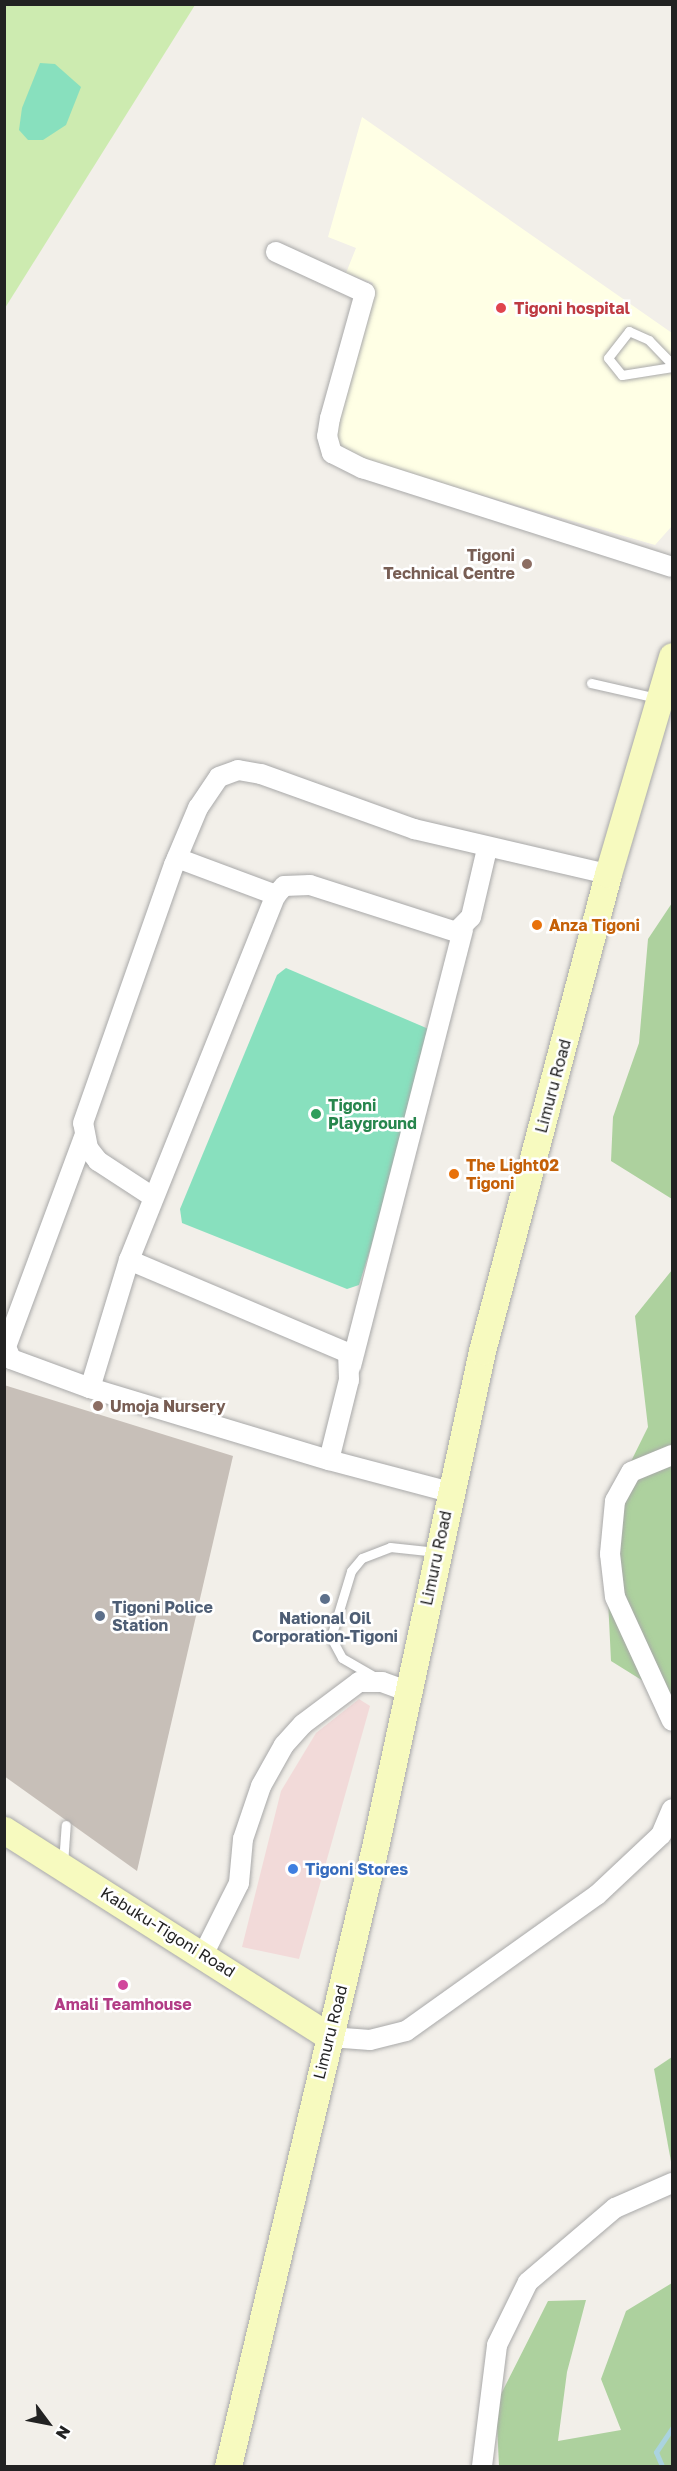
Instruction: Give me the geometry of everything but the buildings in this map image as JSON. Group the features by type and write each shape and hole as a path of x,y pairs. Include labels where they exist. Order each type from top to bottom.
{"main road":[{"name":"Limuru Road","path":"228,2466 330,2037 450,1492 608,874 672,656"},
{"name":"Kabuku-Tigoni Road","path":"4,1830 204,1953 330,2037"}],"street":[{"path":"276,252 365,293 330,418 327,436 332,453 362,468 672,567"},
{"path":"450,1492 329,1460 90,1388 11,1359 6,1347 84,1137 87,1106 177,858 207,792 219,777 238,770 487,849 608,874"},
{"path":"329,1460 463,929 487,849"},
{"path":"177,858 276,895"},
{"path":"90,1388 129,1260 276,895 284,886 310,885 440,930 463,929"},
{"path":"84,1137 103,1165 153,1197"},
{"path":"129,1260 333,1344 348,1353 351,1366"},
{"path":"672,1455 631,1472 615,1501 610,1554 615,1597 672,1721"},
{"path":"204,1953 239,1882 243,1839 261,1786 284,1746 351,1687 382,1682 407,1691"},
{"path":"330,2037 370,2040 406,2031 597,1895 661,1835 672,1809"},
{"path":"482,2466 497,2345 528,2282 615,2208 672,2183"}],"lane":[{"path":"629,332 649,340 672,366 622,375 608,358 629,332"},
{"path":"591,683 659,699"},
{"path":"382,1682 350,1664 335,1648 331,1637 343,1588 351,1571 375,1551 403,1547 438,1552"},
{"path":"63,1866 66,1825"}],"shaded area":[{"name":"Tigoni hospital","path":"362,117 672,333 672,526 655,545 320,448 373,283 346,273 356,248 328,237"},
{"name":"Tigoni Stores","path":"359,1699 370,1706 299,1959 242,1947 281,1791 316,1733"}],"green space":[{"path":"5,5 195,5 5,308"},
{"path":"40,63 55,64 81,87 66,125 43,140 28,140 19,130 22,108"},
{"path":"672,903 672,1199 611,1161 613,1117 639,1043 648,939"},
{"name":"Tigoni Playground","path":"286,968 438,1033 359,1285 347,1289 182,1223 180,1209 277,975"},
{"path":"672,1270 672,1699 611,1661 604,1516 648,1427 635,1316"},
{"path":"672,2057 672,2167 654,2069"},
{"path":"672,2283 672,2466 499,2466 496,2404 548,2301 586,2300 567,2372 558,2441 621,2430 601,2379 626,2311"}],"waterway":[{"path":"662,2466 656,2452 672,2428"}],"place":[{"name":"Tigoni hospital","path":"501,308"},
{"name":"Tigoni Technical Centre","path":"527,564"},
{"name":"Anza Tigoni","path":"537,925"},
{"name":"Tigoni Playground","path":"316,1114"},
{"name":"The Light02 Tigoni","path":"454,1174"},
{"name":"Umoja Nursery","path":"98,1406"},
{"name":"National Oil Corporation-Tigoni","path":"325,1599"},
{"name":"Tigoni Police Station","path":"100,1616"},
{"name":"Tigoni Stores","path":"293,1869"},
{"name":"Amali Teamhouse","path":"123,1985"}]}
